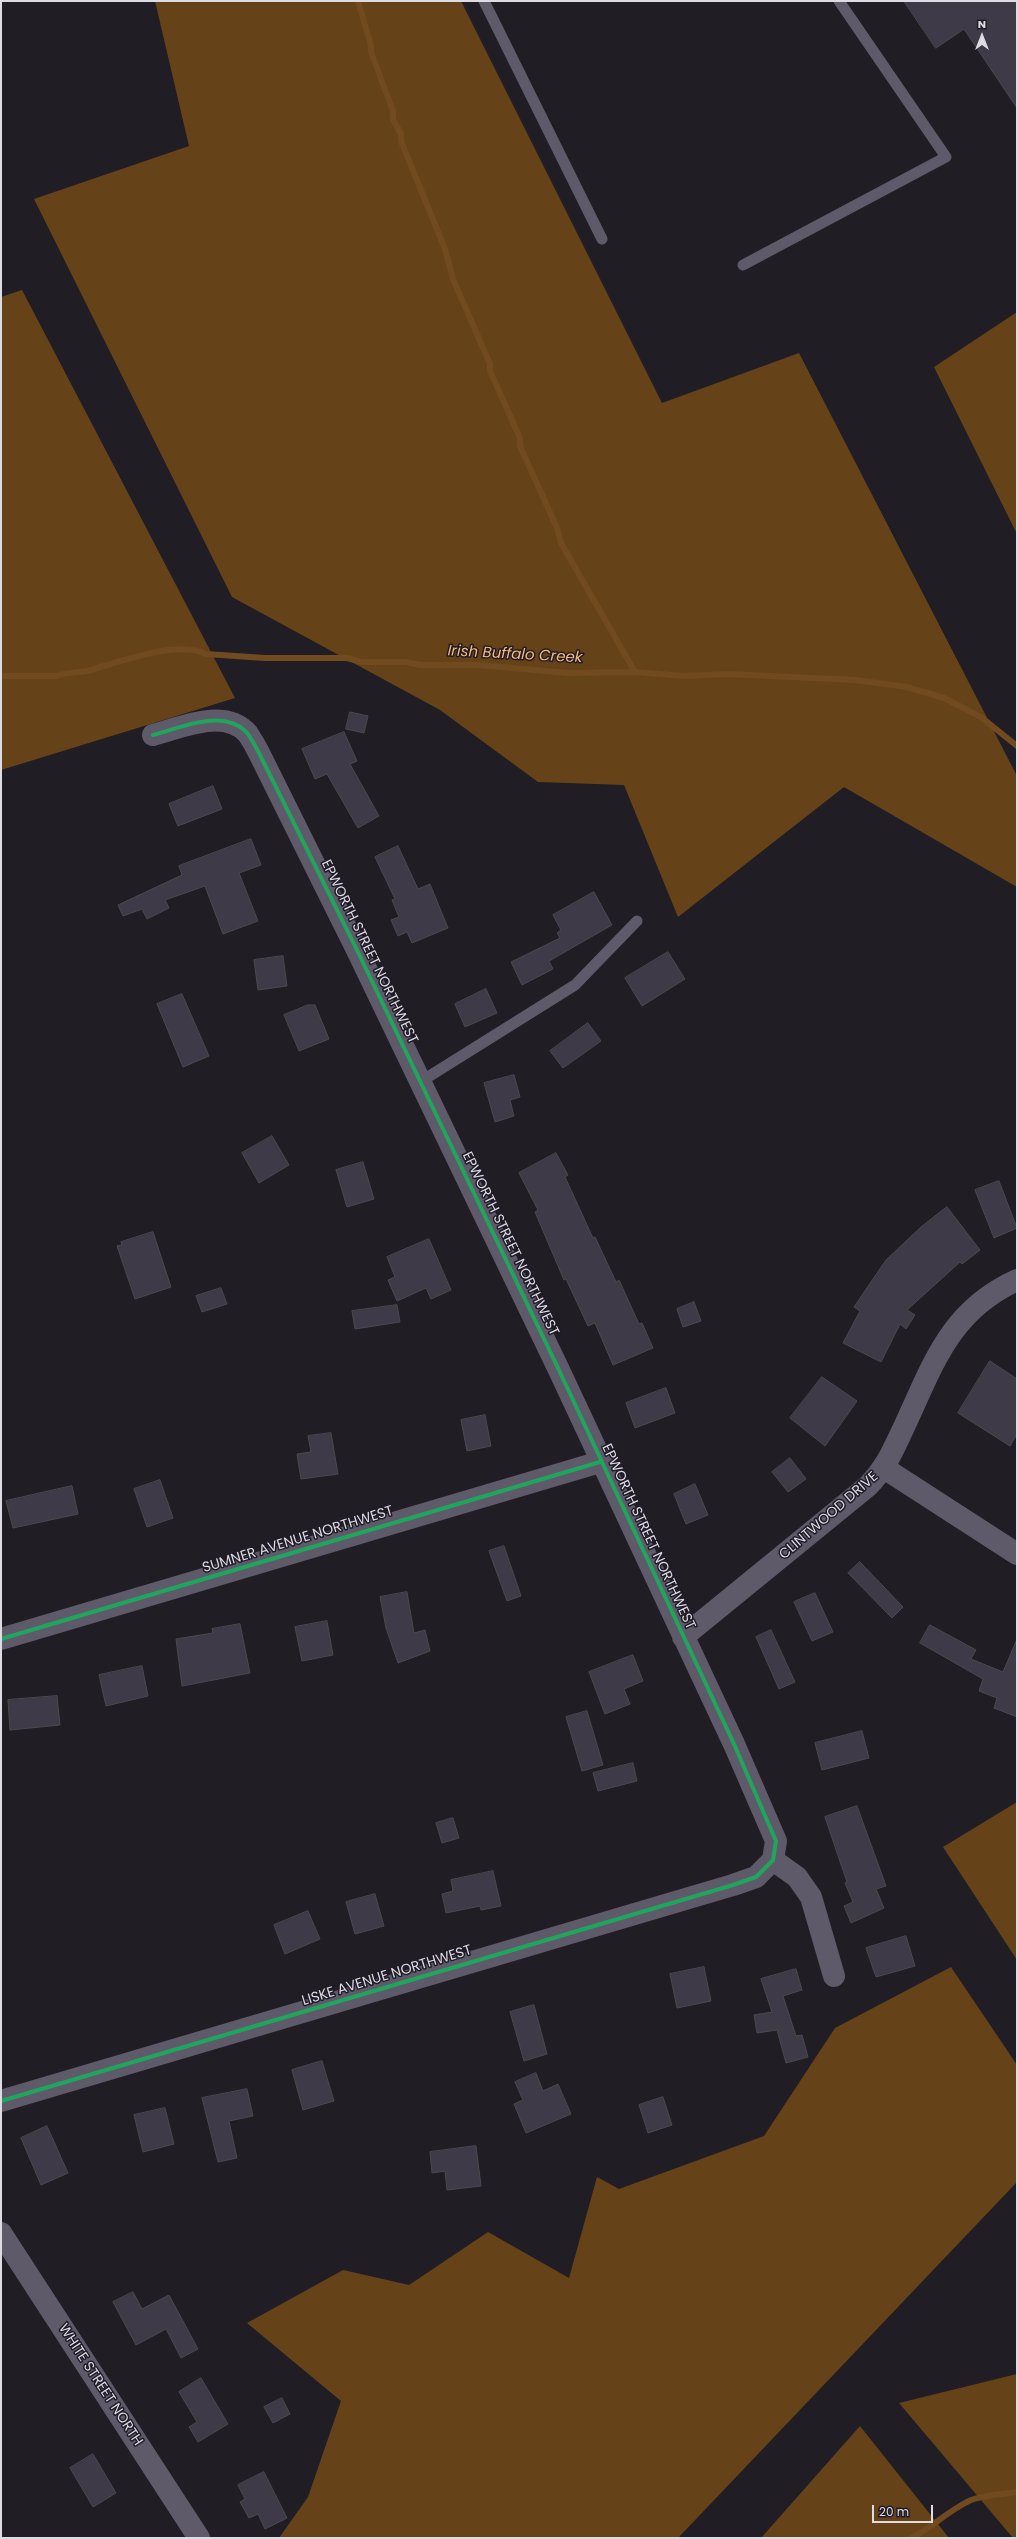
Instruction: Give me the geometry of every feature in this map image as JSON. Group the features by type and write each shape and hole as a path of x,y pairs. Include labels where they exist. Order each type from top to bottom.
{"street":[{"name":"EPWORTH STREET NORTHWEST","path":"153,735 204,721 226,721 247,733 354,944 558,1368 600,1462 683,1637 776,1841 773,1860"},
{"name":"CLINTWOOD DRIVE","path":"683,1637 868,1486 884,1468 942,1345 962,1318 994,1290 1017,1280"},
{"name":"SUMNER AVENUE NORTHWEST","path":"1,1639 600,1462"},
{"path":"884,1468 1017,1554"},
{"path":"773,1860 797,1877 811,1897 834,1976"},
{"name":"LISKE AVENUE NORTHWEST","path":"1,2101 733,1885 756,1877 773,1860"},
{"name":"WHITE STREET NORTH","path":"1,2233 199,2538"}],"lane":[{"path":"484,1 602,239"},
{"path":"743,265 946,157 839,1"},
{"path":"420,1082 575,985 637,920"}],"shaded area":[{"path":"155,1 461,1 662,403 799,353 1017,776 1017,887 844,787 678,917 624,785 538,782 440,710 232,597 34,199 189,146"},
{"path":"22,290 235,698 1,770 1,297"},
{"path":"1017,312 1017,534 934,367"},
{"path":"1017,1802 1017,1960 943,1847"},
{"path":"951,1967 1017,2065 1017,2182 678,2538 279,2538 308,2497 341,2401 247,2323 343,2270 409,2285 488,2232 569,2278 597,2177 619,2189 764,2136 835,2028"},
{"path":"1017,2374 1017,2538 1013,2538 899,2403"},
{"path":"860,2426 949,2538 761,2538"}],"building":[{"path":"904,1 1017,1 1017,108 964,29 936,48"},
{"path":"350,712 368,716 364,733 346,729"},
{"path":"344,732 357,761 350,764 379,816 358,828 327,774 315,779 302,749"},
{"path":"213,786 222,809 178,826 169,804"},
{"path":"251,839 261,865 239,873 258,921 223,934 205,886 165,900 169,908 147,919 142,909 123,916 118,905 182,875 179,866"},
{"path":"398,846 418,889 430,884 448,928 412,943 407,932 398,936 391,920 399,917 392,900 395,899 375,857"},
{"path":"594,892 612,925 549,961 553,969 522,985 511,962 560,938 557,933 561,930 553,915"},
{"path":"668,952 685,979 642,1006 625,978"},
{"path":"283,956 287,986 258,990 254,960"},
{"path":"486,989 497,1013 465,1027 455,1004"},
{"path":"182,994 209,1056 183,1067 157,1004"},
{"path":"308,1005 315,1005 329,1039 299,1051 284,1015"},
{"path":"588,1023 601,1041 563,1068 550,1051"},
{"path":"514,1075 520,1097 510,1100 514,1116 495,1122 484,1083"},
{"path":"272,1136 289,1165 259,1183 242,1153"},
{"path":"556,1153 568,1175 565,1177 593,1238 595,1237 616,1282 619,1280 639,1324 642,1323 653,1348 613,1365 595,1323 588,1326 566,1279 564,1280 535,1212 538,1210 519,1173"},
{"path":"363,1162 374,1199 347,1207 336,1170"},
{"path":"999,1181 1017,1228 994,1238 975,1190"},
{"path":"947,1207 980,1250 962,1264 960,1262 907,1310 915,1315 906,1329 900,1324 881,1362 843,1343 860,1311 854,1307 886,1260 921,1227"},
{"path":"153,1232 171,1287 135,1299 117,1246 122,1245 121,1242"},
{"path":"429,1239 451,1290 431,1299 426,1288 397,1301 388,1280 395,1277 387,1257"},
{"path":"221,1288 227,1304 202,1312 196,1296"},
{"path":"694,1302 701,1321 683,1327 677,1309"},
{"path":"397,1305 400,1322 355,1329 352,1311"},
{"path":"990,1361 1017,1379 1017,1434 1010,1446 958,1413"},
{"path":"822,1377 857,1401 825,1446 790,1418"},
{"path":"666,1388 675,1413 635,1428 626,1403"},
{"path":"485,1415 491,1446 467,1451 461,1420"},
{"path":"331,1433 338,1474 301,1479 297,1454 311,1452 308,1436"},
{"path":"790,1458 806,1479 788,1492 772,1472"},
{"path":"160,1480 173,1518 147,1527 134,1489"},
{"path":"695,1484 708,1515 686,1524 674,1494"},
{"path":"72,1486 78,1514 13,1528 6,1501"},
{"path":"504,1546 521,1596 507,1601 489,1551"},
{"path":"860,1562 903,1607 892,1618 848,1573"},
{"path":"407,1592 414,1633 425,1630 430,1651 398,1663 386,1628 380,1597"},
{"path":"815,1593 833,1632 812,1641 794,1602"},
{"path":"327,1621 333,1655 302,1661 295,1627"},
{"path":"240,1624 250,1673 182,1686 176,1639 213,1633 212,1629"},
{"path":"930,1625 976,1650 971,1659 1003,1672 1017,1639 1017,1717 994,1708 997,1698 979,1691 983,1679 920,1643"},
{"path":"771,1630 795,1682 779,1689 756,1637"},
{"path":"633,1655 643,1681 624,1689 630,1704 605,1714 589,1672"},
{"path":"142,1666 148,1696 106,1706 99,1675"},
{"path":"57,1696 60,1725 10,1730 8,1700"},
{"path":"587,1711 603,1765 582,1771 566,1717"},
{"path":"862,1731 869,1758 822,1770 815,1743"},
{"path":"633,1763 637,1781 598,1791 593,1773"},
{"path":"857,1806 886,1886 876,1889 884,1908 851,1923 844,1906 853,1902 845,1883 847,1882 825,1817"},
{"path":"453,1818 459,1838 442,1843 436,1823"},
{"path":"493,1871 501,1906 481,1910 480,1906 446,1913 442,1894 453,1891 451,1880"},
{"path":"375,1894 384,1926 355,1934 346,1902"},
{"path":"308,1911 320,1939 285,1954 274,1925"},
{"path":"906,1936 915,1966 876,1977 866,1948"},
{"path":"704,1967 711,2001 677,2008 670,1974"},
{"path":"796,1969 802,1990 783,1996 796,2036 802,2035 808,2057 786,2063 777,2030 757,2033 754,2015 772,2012 761,1979"},
{"path":"534,2005 547,2054 524,2061 510,2012"},
{"path":"322,2061 334,2101 303,2110 292,2070"},
{"path":"536,2073 543,2091 558,2084 571,2114 526,2133 514,2104 523,2100 515,2082"},
{"path":"247,2089 253,2116 229,2121 237,2158 218,2162 202,2098"},
{"path":"663,2097 672,2125 648,2133 639,2105"},
{"path":"165,2108 174,2144 143,2152 134,2115"},
{"path":"47,2126 68,2173 41,2185 21,2138"},
{"path":"476,2146 481,2186 447,2190 445,2171 432,2173 430,2152"},
{"path":"133,2292 142,2309 169,2295 198,2349 181,2358 166,2329 136,2345 113,2302"},
{"path":"201,2378 228,2424 198,2442 189,2427 197,2422 179,2392"},
{"path":"282,2398 290,2414 273,2423 264,2407"},
{"path":"93,2454 116,2493 93,2507 70,2468"},
{"path":"264,2472 287,2518 265,2529 258,2514 249,2518 240,2502 245,2499 238,2485"}],"waterway":[{"path":"358,1 371,45 371,52 393,111 393,119 401,134 401,141 445,249 453,279 490,364 490,371 520,438 520,446 557,528 561,543 635,672"},
{"name":"Irish Buffalo Creek","path":"1,676 57,676 87,671 147,654 179,649 194,650 206,654 265,658 347,658 362,662 405,662 421,665 479,665 568,673 635,672 684,676 728,674 855,680 907,687 944,698 981,717 1017,746"},
{"path":"911,2538 967,2502 984,2496 1017,2492"}],"cycle path":[{"path":"1,2101 733,1885 756,1877 773,1860 776,1841 734,1744 558,1368 357,950 255,746 248,734 238,726 227,722 215,721 189,724 153,735"},
{"path":"1,1639 600,1462"}]}
